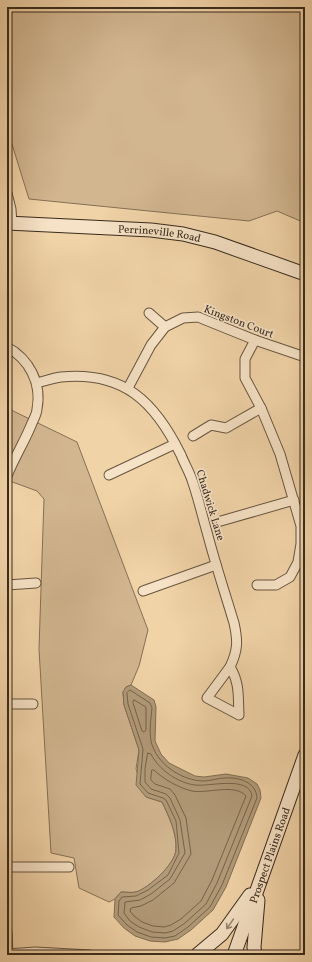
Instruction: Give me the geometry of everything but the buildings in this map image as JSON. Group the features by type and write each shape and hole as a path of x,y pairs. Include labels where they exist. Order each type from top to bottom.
{"street":[{"path":"7,194 11,209 10,223"},
{"name":"Perrineville Road","path":"10,223 151,230 183,234 215,242 305,274"},
{"path":"149,313 165,327"},
{"name":"Kingston Court","path":"128,388 151,345 165,327 183,318 198,317 254,340 305,357"},
{"path":"254,340 245,359 245,378 261,408 280,454 301,526 301,544 298,562 290,577 276,585 257,585"},
{"path":"7,347 17,352 29,366 37,383 38,409 26,438 7,476"},
{"name":"Chadwick Lane","path":"37,383 60,377 83,376 106,380 128,388 138,395 150,406 163,422 192,480 237,637 235,655 230,667 207,698 239,715 238,686 235,675 230,667"},
{"path":"193,436 211,425 226,428 261,408"},
{"path":"109,475 175,444"},
{"path":"221,521 294,500"},
{"path":"143,591 216,565"},
{"path":"7,585 36,583"},
{"path":"7,704 33,704"},
{"name":"Prospect Plains Road","path":"234,955 305,755"},
{"path":"7,867 69,867"},
{"path":"197,955 222,934 260,880"},
{"path":"255,955 254,947 260,880"},
{"path":"7,932 8,955 35,952 90,955"}],"shaded area":[{"path":"7,7 305,7 305,223 277,211 249,221 29,199 7,128"},
{"path":"7,408 77,442 148,630 139,666 131,685 126,687 123,692 124,705 139,750 136,769 146,797 162,802 174,831 176,850 175,856 171,862 148,886 136,892 121,892 115,899 109,902 79,888 74,858 51,853 39,649 44,499 37,491 7,480"}],"water":[{"path":"131,685 154,700 156,707 155,741 161,754 169,763 195,776 204,777 226,774 248,778 257,784 260,790 261,798 226,887 213,910 191,930 178,939 165,942 150,941 135,936 124,928 114,917 115,899 121,892 136,892 148,886 171,862 175,856 176,850 174,831 162,802 146,797 136,785 139,750 124,705 123,692 126,687"}]}
